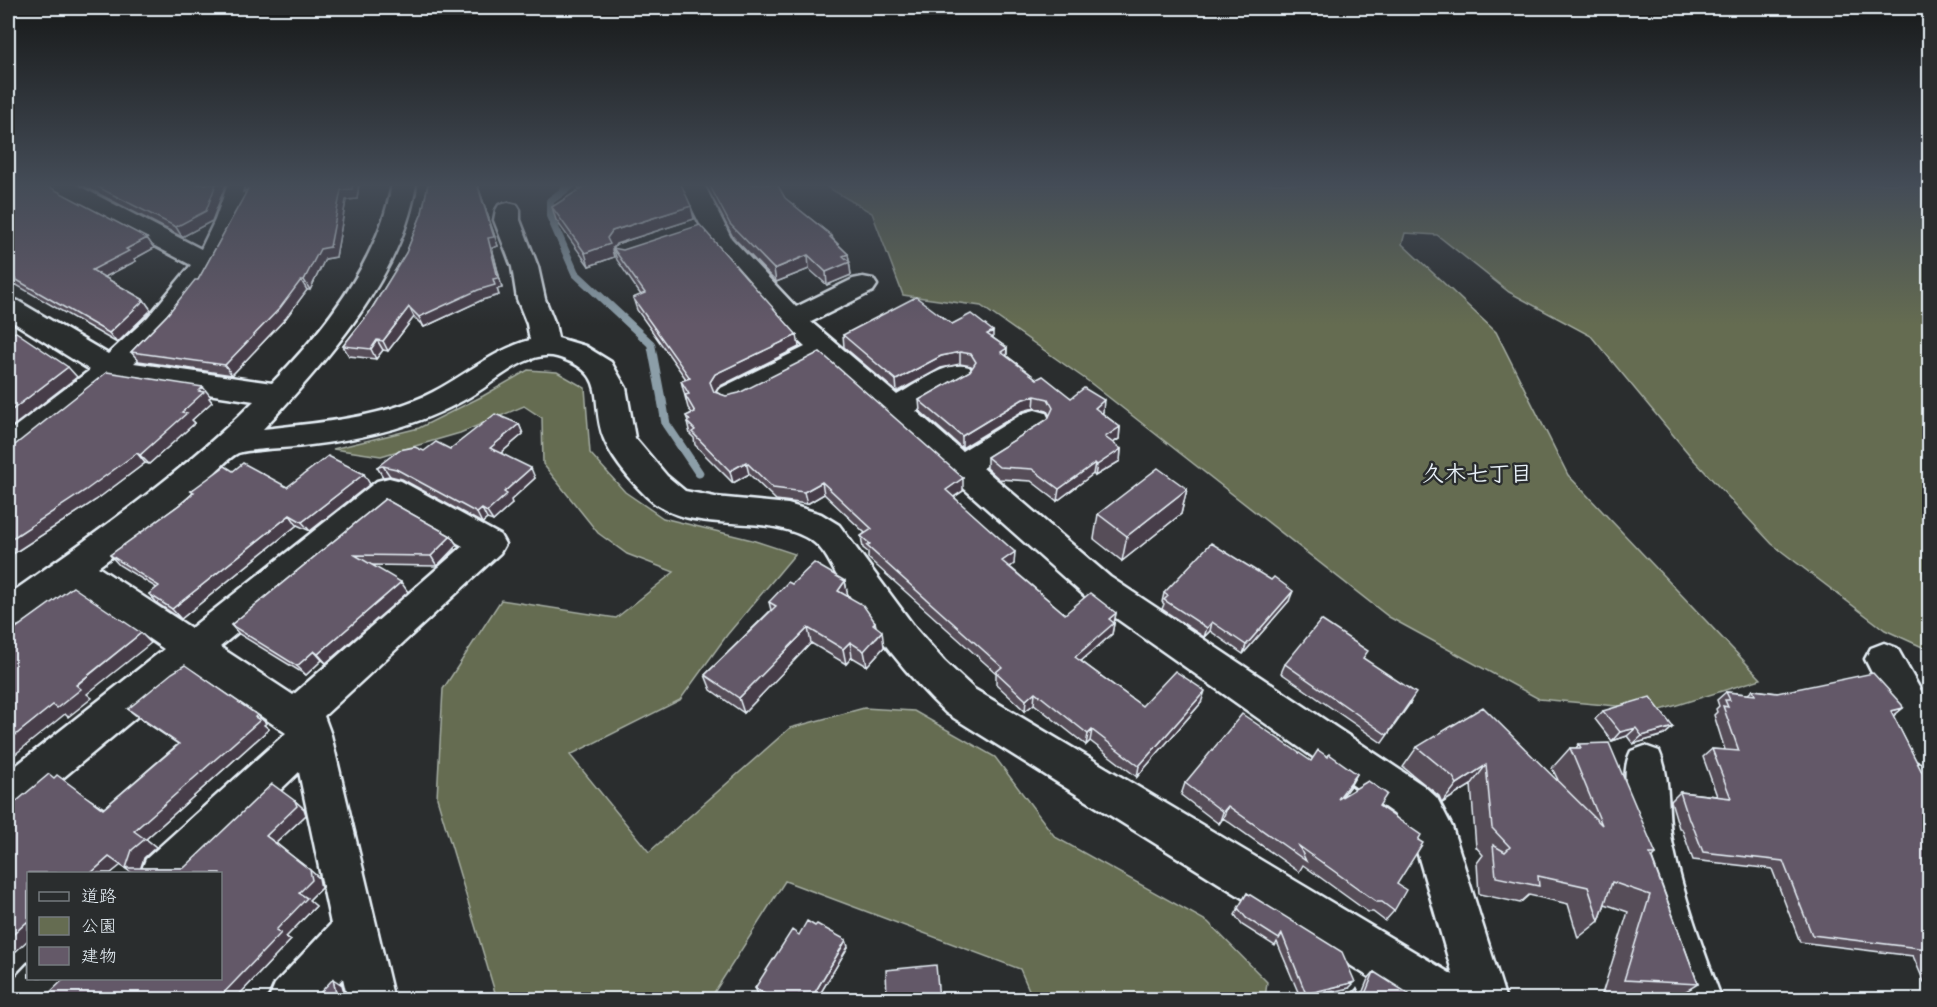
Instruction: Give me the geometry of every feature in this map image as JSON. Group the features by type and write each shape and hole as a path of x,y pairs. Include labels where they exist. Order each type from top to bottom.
{"street":[{"path":"147,231 206,262"},
{"path":"8,448 110,369 181,296 206,262 224,231"},
{"path":"8,614 164,498 228,443 278,394 322,345 358,296 376,266 392,231"},
{"path":"511,231 525,267 531,299 541,324 545,346"},
{"path":"706,231 720,241 792,320 1098,587 1409,800 1422,812 1431,826 1483,999"},
{"path":"792,320 863,285"},
{"path":"8,307 110,369 278,394"},
{"path":"228,443 300,436 404,416 455,394 515,356 545,346 562,347 589,359 604,372 611,383 620,440 660,491 678,502 804,521 828,535 851,570 934,679 960,701 1450,999"},
{"path":"730,396 824,349"},
{"path":"894,410 959,374"},
{"path":"960,467 1035,421"},
{"path":"8,797 389,490 488,544 303,726 162,872"},
{"path":"72,568 303,726 356,930 371,999"},
{"path":"1884,659 1929,747"},
{"path":"1645,764 1651,844 1670,922 1699,999"},
{"path":"291,999 356,930"},
{"path":"25,999 45,980"}],"green space":[{"path":"879,231 1929,231 1929,650 1885,630 1772,544 1693,459 1591,336 1509,292 1437,235 1405,233 1402,244 1496,332 1568,475 1761,679 1661,710 1539,699 1389,617 1088,381 981,306 903,295"},
{"path":"528,370 557,372 585,388 590,453 625,492 663,518 752,540 795,554 727,635 680,700 570,755 649,852 790,728 864,708 914,711 995,757 1055,837 1208,922 1267,982 1265,999 1033,999 1020,969 785,881 710,999 497,999 437,798 443,689 501,600 616,618 674,572 627,554 598,533 543,464 542,418 524,406 460,433 381,456 333,449 419,428 483,396"}],"building":[{"path":"8,231 134,231 147,238 126,249 129,251 92,270 144,300 109,333 8,275"},
{"path":"225,231 333,231 330,247 320,249 304,280 301,280 280,308 225,365 131,352 167,315 195,280 198,280"},
{"path":"415,231 492,231 494,237 488,238 498,278 493,279 495,285 478,290 419,317 409,307 383,341 377,340 371,349 343,346 369,313 406,253"},
{"path":"569,231 612,231 607,238 610,244 585,253"},
{"path":"682,231 705,231 797,335 715,374 710,382 714,392 726,396 739,393 820,352 963,478 946,490 1015,552 1002,561 1065,614 1090,593 1116,613 1109,619 1114,623 1075,657 1142,706 1175,671 1205,691 1139,766 1092,730 1088,734 1035,692 1026,700 996,672 1002,667 867,546 870,544 861,536 872,529 822,482 804,492 773,488 746,462 730,471 692,432 695,430 687,422 690,420 686,416 695,412 685,395 689,394 681,381 690,378 633,298 645,293 613,248 623,250"},
{"path":"737,231 826,231 848,254 843,256 850,262 826,272 808,255 774,269"},
{"path":"916,297 952,324 971,314 993,331 987,334 1007,348 1001,352 1037,379 1043,376 1071,398 1084,388 1104,400 1095,408 1120,427 1105,437 1121,449 1097,465 1095,463 1059,489 1032,469 999,467 987,457 1048,419 1053,408 1048,399 1035,396 1023,399 962,436 919,400 970,371 976,362 971,354 960,352 941,356 896,380 843,335"},
{"path":"8,329 68,367 8,413"},
{"path":"107,372 203,387 199,391 204,392 182,412 187,413 140,455 137,453 86,490 8,541 8,449"},
{"path":"495,414 519,424 490,448 531,468 504,492 507,494 487,512 482,509 477,513 396,469 377,467 399,450 415,447 424,451 436,442 450,449"},
{"path":"328,456 364,474 302,522 290,515 172,609 149,594 159,586 110,555 186,500 194,492 191,491 225,466 233,471 243,463 287,487"},
{"path":"1158,468 1187,489 1127,536 1098,514"},
{"path":"385,499 451,536 431,556 355,555 401,582 318,654 314,651 297,666 231,625"},
{"path":"1211,543 1271,580 1274,577 1293,591 1246,645 1212,622 1207,628 1164,600 1168,596 1164,593"},
{"path":"814,563 845,581 838,591 863,605 875,622 873,624 882,631 864,651 850,642 843,649 808,628 739,698 705,675 776,606 769,602 788,582 792,584"},
{"path":"73,587 141,633 76,685 81,689 57,708 53,705 8,741 8,634"},
{"path":"1321,620 1368,651 1363,658 1416,693 1387,735 1285,664"},
{"path":"185,665 257,715 255,717 260,720 134,831 145,839 132,850 126,868 184,868 272,784 295,801 297,806 266,836 310,870 312,880 299,893 307,898 276,930 281,933 218,999 43,999 63,980 222,980 222,872 131,872 109,857 92,872 27,872 27,922 8,939 8,806 49,774 54,778 57,775 103,809 179,744 128,709"},
{"path":"1873,673 1902,705 1903,708 1891,711 1926,780 1929,780 1929,955 1927,949 1812,935 1783,861 1703,852 1680,792 1731,798 1712,749 1739,751 1723,706 1728,707 1725,700 1730,700 1726,692 1755,695 1753,690 1777,693"},
{"path":"1650,697 1673,727 1642,736 1636,728 1620,732 1603,711"},
{"path":"1483,707 1602,825 1570,748 1581,748 1579,744 1609,743 1656,854 1650,854 1698,984 1624,980 1650,895 1612,882 1599,921 1588,887 1538,876 1539,886 1496,877 1493,845 1505,852 1510,847 1492,828 1486,765 1457,784 1453,777 1417,747"},
{"path":"1242,714 1311,761 1318,750 1328,757 1329,754 1357,774 1338,799 1368,781 1387,794 1379,806 1421,835 1418,840 1423,843 1397,884 1406,890 1394,911 1382,902 1377,902 1299,846 1306,861 1228,806 1223,812 1185,783"},
{"path":"1247,893 1342,952 1355,982 1306,994 1282,934 1279,939 1246,918 1238,908"},
{"path":"807,921 846,940 811,999 799,995 796,999 773,999 755,988 792,930 799,935"},
{"path":"936,965 939,999 887,999 886,970"},
{"path":"1374,972 1409,994 1407,999 1363,999"},
{"path":"333,979 336,994 340,996 340,999 314,999"},
{"path":"1357,988 1362,999 1353,999"}],"waterway":[{"path":"557,231 575,273 651,344 662,402"},
{"path":"662,400 666,424 699,473"}],"district":[{"name":"久木七丁目","path":"1477,472"}]}
